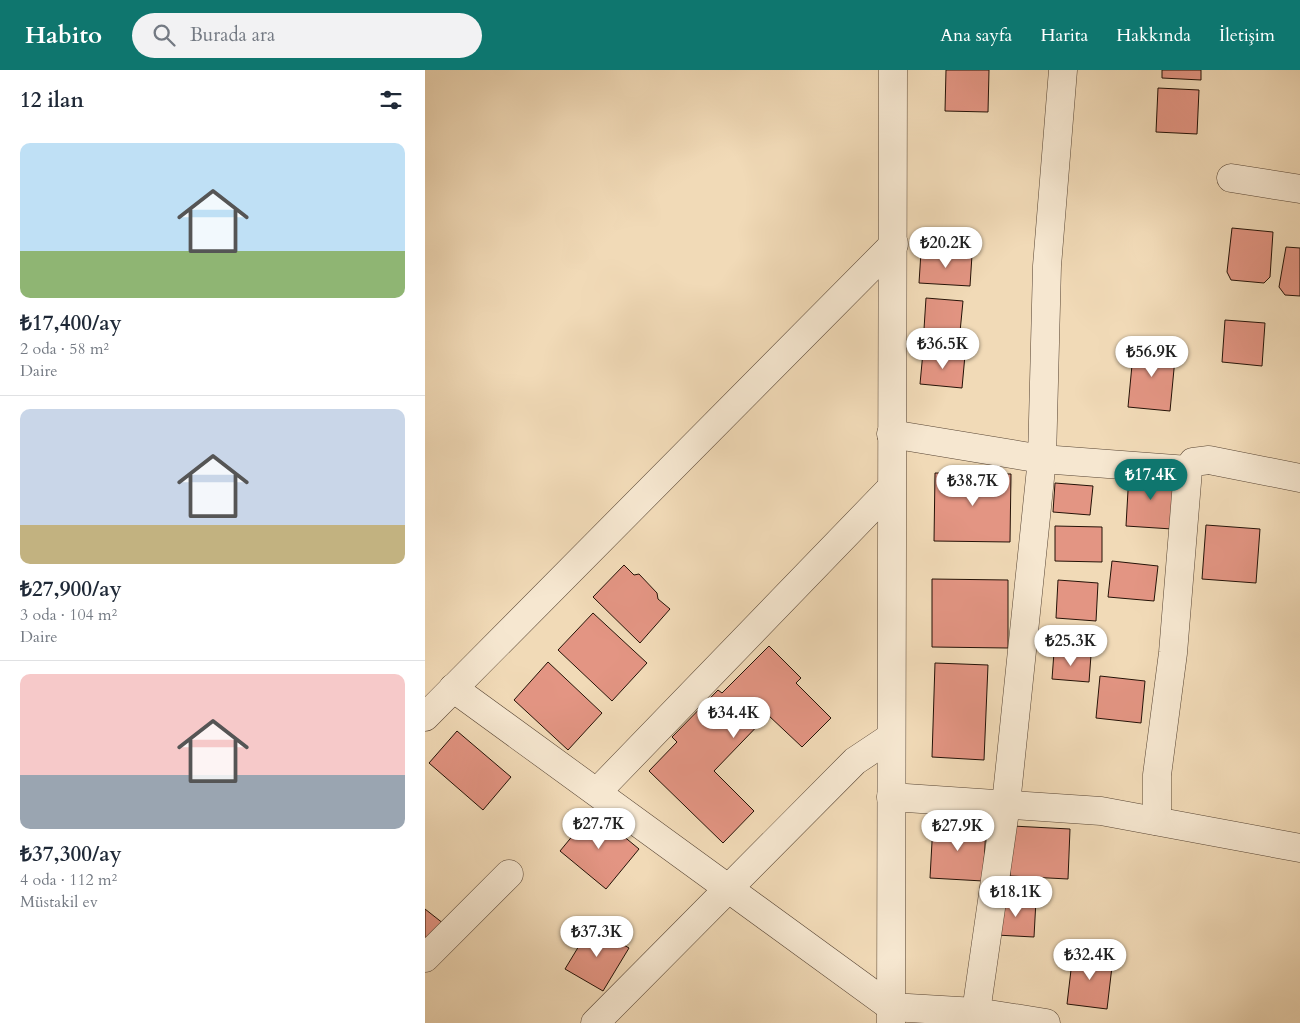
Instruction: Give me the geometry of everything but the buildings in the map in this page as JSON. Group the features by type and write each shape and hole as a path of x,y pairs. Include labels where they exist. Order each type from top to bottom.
{"street":[{"path":"891,1015 893,70"},
{"path":"976,1012 1006,804 1042,459 1047,266 1063,70"},
{"path":"1231,178 1300,188"},
{"path":"425,717 894,244"},
{"path":"891,434 1042,459 1188,470"},
{"path":"1157,821 1157,774 1173,654 1188,470 1193,462 1209,460 1300,478"},
{"path":"597,792 891,488"},
{"path":"453,688 729,887 891,1015 976,1012 1046,1023"},
{"path":"595,1023 855,761 891,737"},
{"path":"891,797 1101,811 1300,848"},
{"path":"425,958 509,874"}]}
